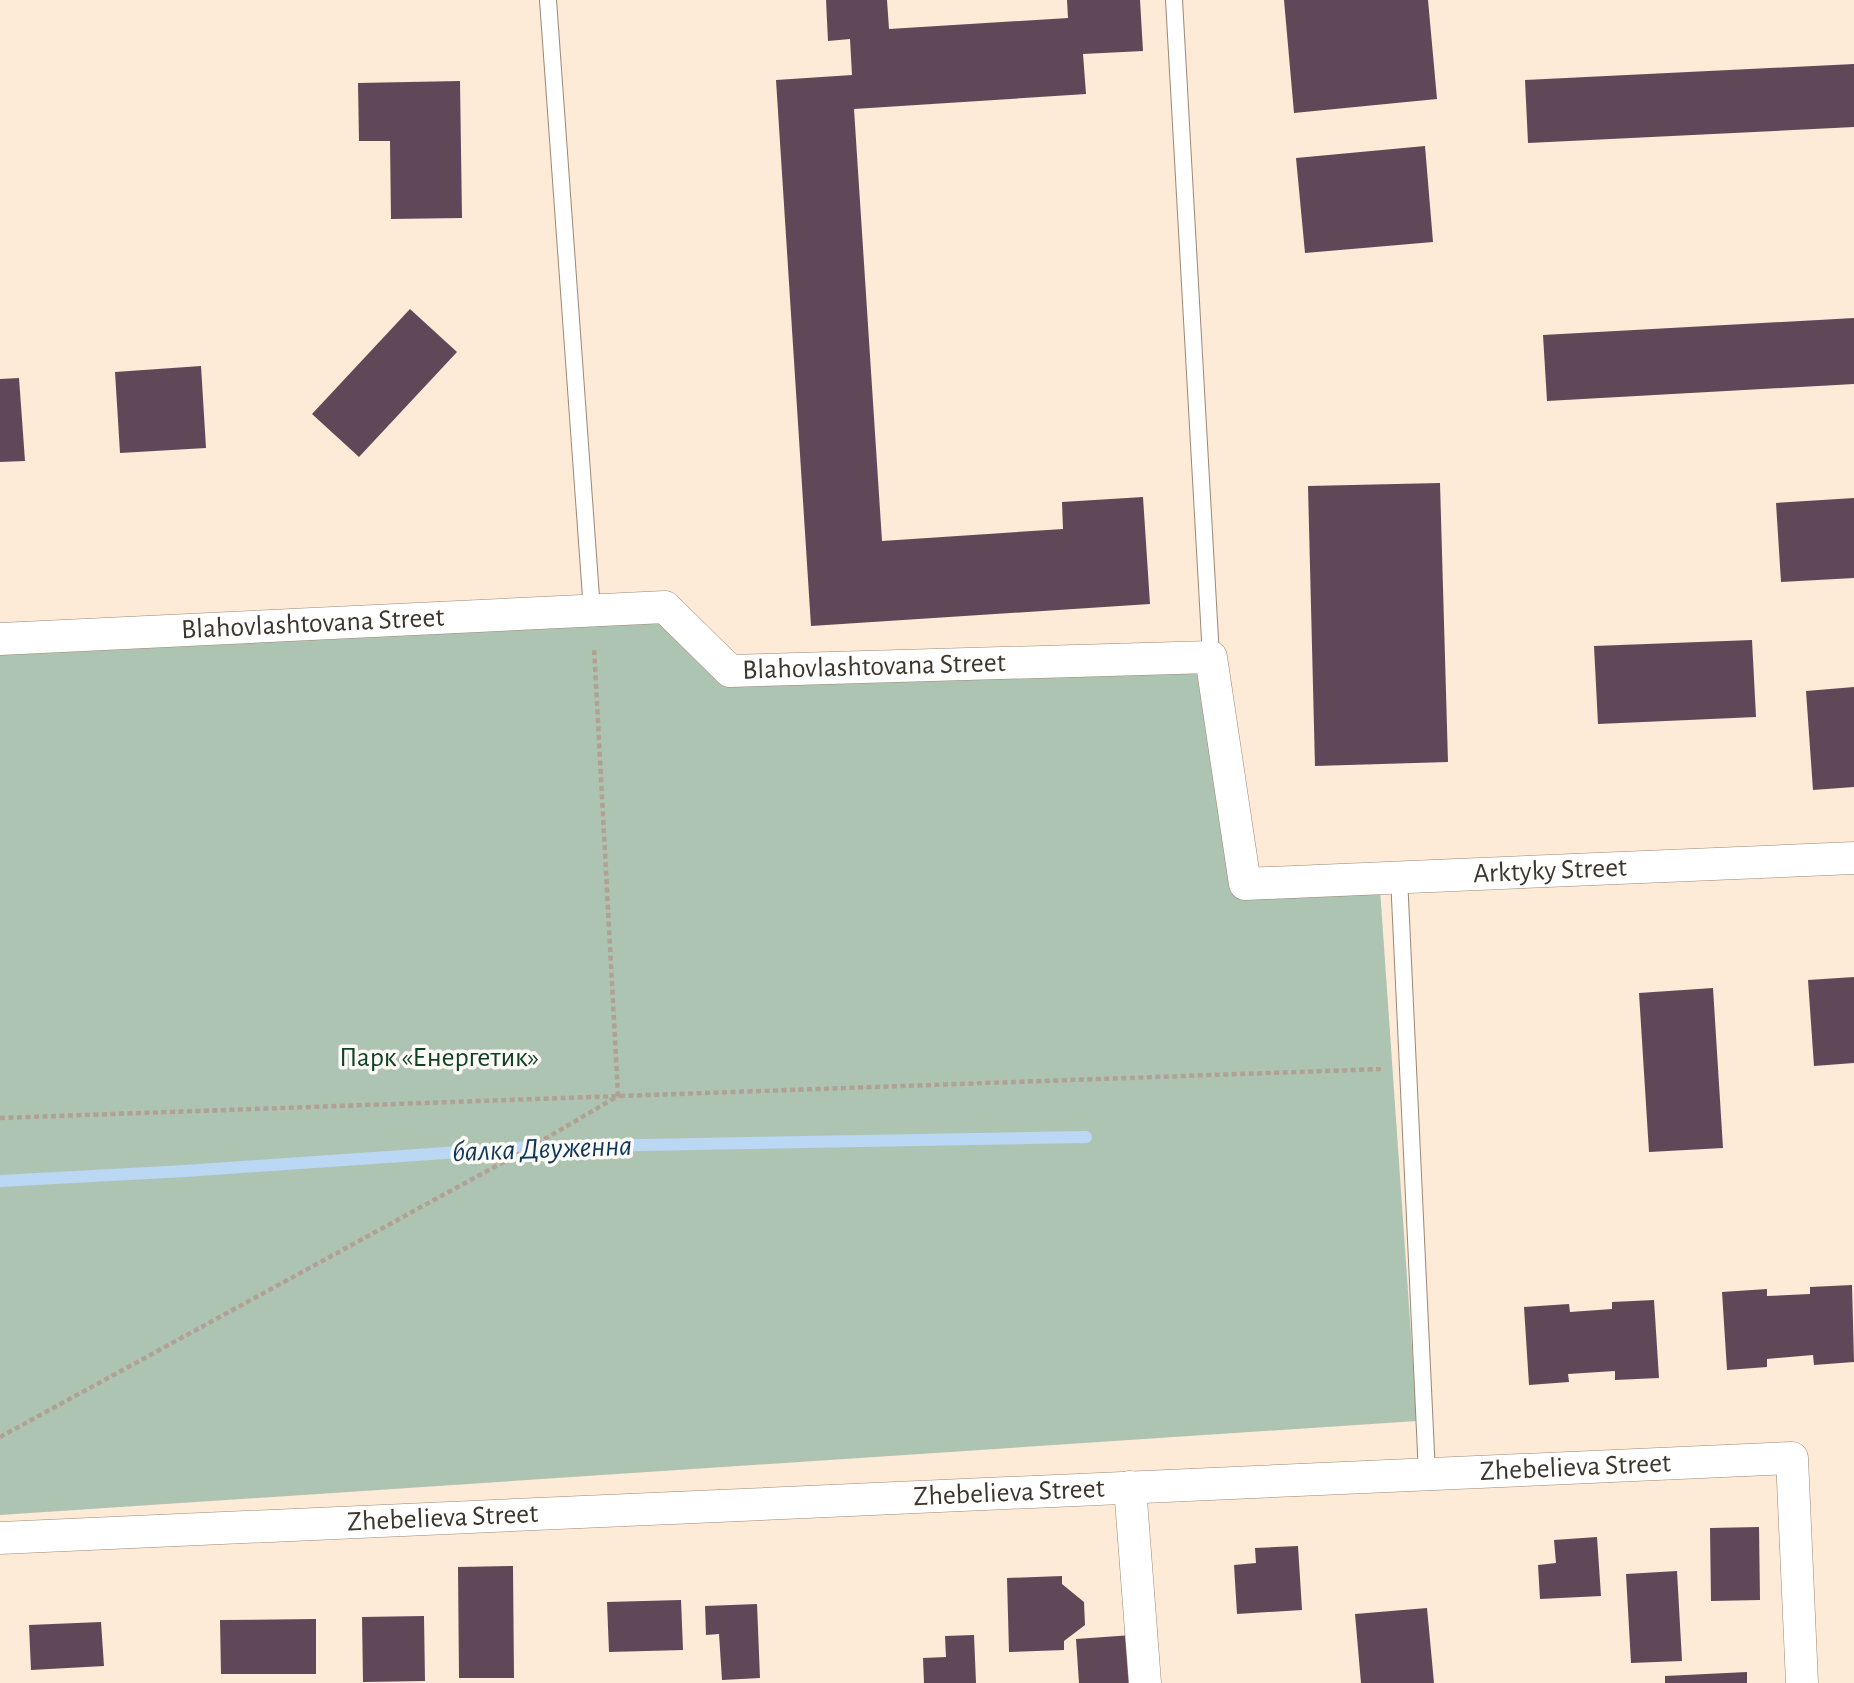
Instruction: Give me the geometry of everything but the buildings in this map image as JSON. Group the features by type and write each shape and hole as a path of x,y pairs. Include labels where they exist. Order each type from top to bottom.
{"street":[{"name":"Blahovlashtovana Street","path":"0,639 665,607 730,671 1211,657"},
{"name":"Arktyky Street","path":"1211,657 1245,884 1854,858"},
{"name":"Zhebelieva Street","path":"0,1538 1792,1458 1802,1683"},
{"path":"1130,1488 1145,1683"}],"lane":[{"path":"548,0 592,611"},
{"path":"1174,0 1211,657"},
{"path":"1399,877 1427,1474"}],"path":[{"path":"592,611 618,1096"},
{"path":"0,1118 1409,1068"},
{"path":"0,1437 531,1147 618,1096"}],"green space":[{"name":"Парк «Енергетик»","path":"659,621 723,680 1201,668 1237,894 1380,889 1417,1421 0,1515 0,654"}],"waterway":[{"name":"балка Двуженна","path":"0,1181 531,1147 1086,1137"}]}
